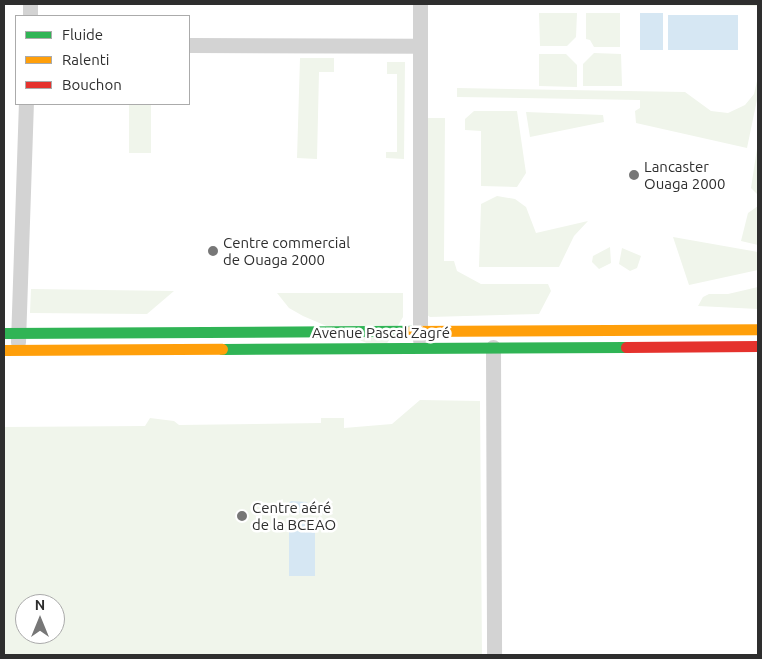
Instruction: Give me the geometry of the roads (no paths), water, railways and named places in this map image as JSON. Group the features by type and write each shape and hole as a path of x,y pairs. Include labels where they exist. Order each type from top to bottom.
{"main road":[{"name":"Avenue Pascal Zagré","path":"11,333 758,329"},
{"name":"Avenue Pascal Zagré","path":"11,350 758,346"}],"street":[{"path":"420,4 420,347"},
{"path":"190,45 420,46"},
{"path":"11,350 26,105"},
{"path":"493,347 494,655"}],"water":[{"path":"640,13 663,13 663,50 640,50"},
{"path":"668,15 738,15 738,50 668,50"},
{"path":"291,501 307,502 309,509 305,512 291,513 284,507"},
{"path":"289,521 315,521 315,576 289,576"}],"place":[{"name":"Lancaster Ouaga 2000","path":"634,175"},
{"name":"Centre commercial de Ouaga 2000","path":"213,251"},
{"name":"Centre aéré de la BCEAO","path":"242,516"}]}
